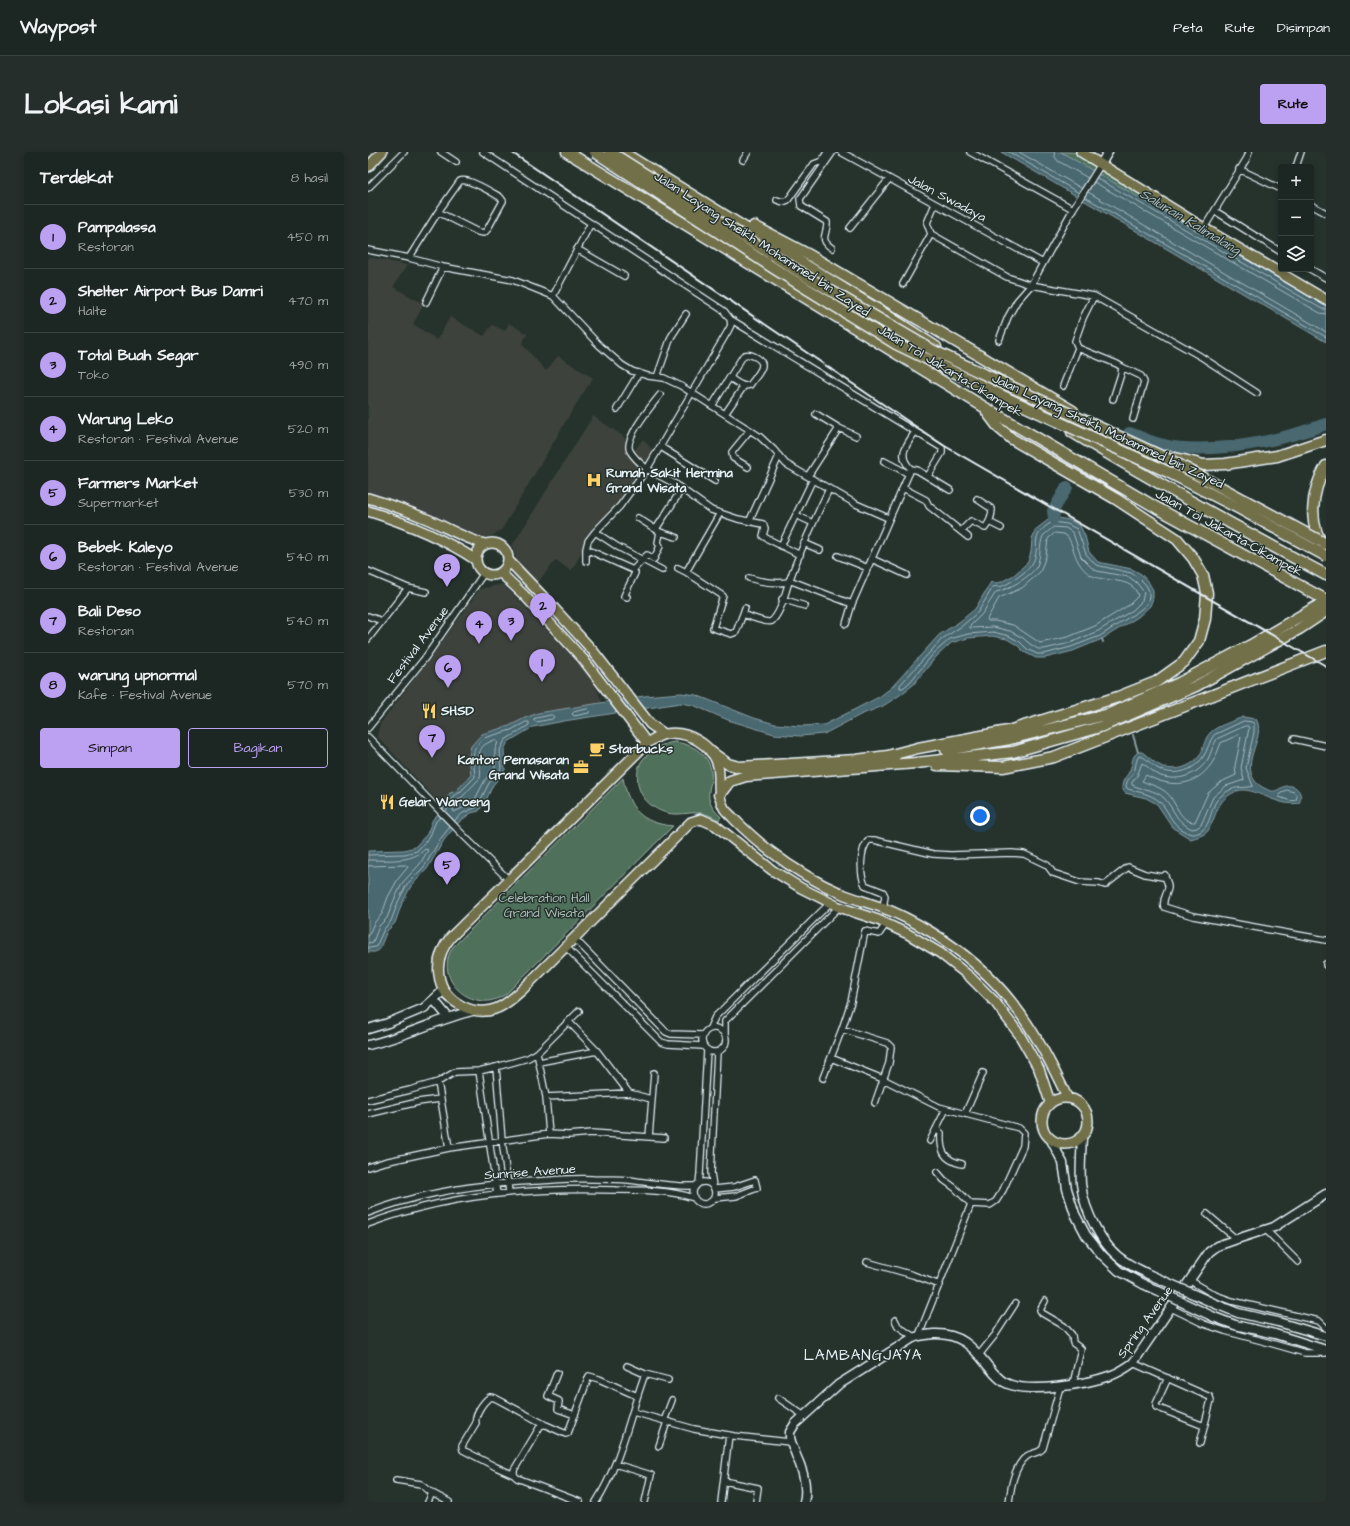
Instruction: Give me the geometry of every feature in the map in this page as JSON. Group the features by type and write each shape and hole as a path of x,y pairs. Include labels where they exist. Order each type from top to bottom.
{"highway":[{"name":"Jalan Tol Jakarta–Cikampek","path":"567,152 984,407 1157,508 1326,601"},
{"name":"Jalan Layang Sheikh Mohammed bin Zayed","path":"595,152 776,269 896,344 1009,399 1168,472 1326,556"},
{"name":"Jalan Layang Sheikh Mohammed bin Zayed","path":"610,152 815,282 934,351 1045,404 1172,461 1326,544"},
{"name":"Jalan Tol Jakarta–Cikampek","path":"622,152 1129,467 1227,523 1326,575"},
{"path":"670,182 811,256 1101,427 1151,450 1174,458 1204,465 1225,464 1277,456 1326,440"},
{"path":"891,755 918,748 1008,731 1118,697 1156,682 1184,662 1199,641 1206,619 1207,593 1203,575 1193,558 1177,539 1116,499 1012,439 999,428 984,407"},
{"path":"1326,466 1319,478 1313,505 1313,518 1319,538 1326,550"},
{"path":"718,795 730,781 746,776 916,763 1013,752 1103,726 1196,686 1296,625 1326,601"},
{"path":"712,752 728,764 739,767 856,760 927,752 1010,739 1048,731 1109,714 1179,683 1326,611"},
{"path":"916,763 954,766 1003,767 1054,757 1326,651"}],"main road":[{"path":"368,158 374,152"},
{"path":"368,167 382,152"},
{"path":"1080,152 1099,167 1326,300"},
{"path":"368,498 428,520 467,540 485,544 493,543 500,545 507,552 509,561 593,651 650,724 664,734"},
{"path":"368,511 422,531 460,549 476,560"},
{"path":"485,544 478,551 476,560 477,565 484,573 492,575 501,573 506,568 509,561"},
{"path":"501,573 524,595 584,659 648,743"},
{"path":"584,659 593,651"},
{"path":"1050,1102 1039,1069 1019,1034 995,1002 969,976 940,954 908,934 886,924 839,907 801,888 778,873 715,825 701,819 691,822 511,1000 495,1009 472,1011 455,1002 444,990 439,974 441,951 451,937 648,743 664,734 674,733 684,735 704,744 712,752 718,767 718,795 724,809 753,839 780,859 807,876 844,895 883,908 914,922 948,942 978,966 1005,993 1030,1026 1051,1063 1067,1097"},
{"path":"1067,1097 1077,1100 1085,1108 1089,1118 1087,1129 1082,1138 1067,1144 1061,1144 1051,1140 1044,1132 1041,1122 1044,1111 1050,1102 1058,1098 1067,1097"}],"street":[{"path":"368,188 404,152"},
{"path":"441,152 456,162"},
{"path":"483,152 724,312 730,319 943,450 928,476"},
{"path":"743,160 748,152"},
{"path":"777,200 783,202 788,200 814,164 822,161 827,152"},
{"path":"832,152 800,199 800,202 801,206 827,222 825,241 827,245 832,248"},
{"name":"Jalan Swadaya","path":"841,152 1043,263"},
{"path":"970,152 1073,209"},
{"path":"999,340 1008,317 1017,301 1031,285 1073,209 1080,200 1108,152"},
{"path":"1204,228 1247,158 1249,152"},
{"path":"1297,164 1301,152"},
{"path":"1239,169 1278,188"},
{"path":"850,228 890,179"},
{"path":"409,258 438,212 462,180 471,182 503,200 491,224 484,233 478,232 438,212"},
{"path":"935,204 927,223 931,234 1007,277 1031,285 1094,296 1200,356 1257,393"},
{"path":"1314,207 1326,213"},
{"path":"1215,211 1278,250"},
{"path":"553,296 591,223"},
{"path":"903,284 931,234"},
{"path":"577,249 624,276"},
{"path":"368,250 409,258 443,267 513,280 553,296 612,357 622,365 648,376 670,380 692,392 750,430 767,444 786,464 856,504 888,518"},
{"path":"426,302 443,267"},
{"path":"1314,271 1326,278"},
{"path":"1094,296 1083,318 1075,341 1078,348 1117,364 1141,376 1144,382 1133,419"},
{"path":"657,377 672,337 686,314"},
{"path":"586,561 588,541 620,506 661,447 728,331 731,325 730,319"},
{"path":"1063,386 1078,348"},
{"path":"712,406 743,356 746,354 752,355 761,361 762,367 750,384 744,386 725,414"},
{"path":"1113,399 1122,367"},
{"path":"617,409 639,373"},
{"path":"730,378 744,386"},
{"path":"660,395 644,415 629,442 630,451 646,469 679,487 708,509 743,520 750,520 763,524 765,528 763,536 800,555"},
{"path":"816,414 856,436"},
{"path":"781,546 796,515 811,478 839,428"},
{"path":"748,467 733,458 731,455 750,430"},
{"path":"910,472 904,460 904,453 915,432"},
{"path":"661,447 715,481"},
{"path":"750,520 779,456"},
{"path":"884,461 910,472 918,470 950,490"},
{"path":"846,624 852,604 888,518 910,472"},
{"path":"633,570 647,555 654,559 660,546 658,543 658,531 680,491 679,487"},
{"path":"903,488 926,500 929,506 968,537"},
{"path":"678,568 723,596 713,628 731,634 736,632 744,611 770,622 778,612 804,543 828,489"},
{"path":"961,531 971,521 985,528 991,517 992,509 977,499"},
{"path":"686,572 720,513"},
{"path":"796,515 813,523"},
{"path":"638,518 658,531 676,536"},
{"path":"988,522 1001,528"},
{"path":"595,532 618,547 662,570"},
{"path":"804,543 820,550"},
{"path":"586,549 633,570"},
{"path":"838,556 868,568"},
{"path":"872,559 907,575"},
{"path":"368,570 408,588 426,592"},
{"path":"626,597 624,596 635,573 633,570"},
{"name":"Festival Avenue","path":"368,728 425,658 484,573"},
{"path":"749,578 780,583 789,581 852,604"},
{"path":"368,639 408,588"},
{"path":"782,599 805,606"},
{"path":"368,616 382,621"},
{"path":"368,737 458,830 509,880"},
{"path":"1294,739 1326,746"},
{"path":"883,908 885,896 883,892 865,885 861,878 862,856 866,843 869,840 933,854 951,856 1012,853 1024,854 1047,865 1053,873 1080,882 1106,885 1128,867 1154,877 1163,877 1165,875 1168,890 1164,895 1164,907 1193,916 1326,940"},
{"path":"697,1184 704,1182 709,1183 714,1187 734,1187 755,1180 757,1188 736,1196 715,1198 712,1202 706,1205 697,1202 694,1198 694,1189 700,1174 705,1048 702,1041 703,1035 710,1028 715,1017 830,902"},
{"path":"566,946 661,1042 705,1048 712,1052 717,1052 725,1045 725,1021 839,907"},
{"path":"823,1078 851,1002 865,931 879,934 886,924"},
{"path":"574,938 666,1032 671,1034 703,1035"},
{"path":"368,1029 388,1024 424,1008 444,990"},
{"path":"434,1000 448,1017"},
{"path":"368,1046 390,1040 448,1017 472,1011"},
{"path":"368,1100 438,1082 455,1072 479,1071 520,1061 537,1053 570,1022 579,1011"},
{"path":"570,1022 597,1051 629,1093"},
{"path":"710,1028 721,1030 725,1034"},
{"path":"842,1029 889,1045 891,1050 889,1063 875,1103"},
{"path":"539,1062 597,1051"},
{"path":"715,1198 712,1173 717,1052"},
{"path":"537,1053 546,1097 549,1134"},
{"path":"831,1058 883,1079 929,1103 1023,1130 1023,1146 1003,1190 996,1201 990,1205 972,1204 937,1172"},
{"path":"496,1067 508,1192"},
{"path":"479,1071 497,1194"},
{"path":"649,1137 654,1073"},
{"path":"965,1114 983,1073"},
{"path":"438,1082 449,1148"},
{"path":"546,1097 629,1093 651,1099"},
{"path":"368,1114 440,1098"},
{"path":"930,1142 946,1109"},
{"path":"936,1129 941,1133 941,1144 945,1155 951,1161 962,1164"},
{"path":"368,1167 449,1148 549,1134 568,1135 592,1133 664,1138"},
{"path":"1082,1138 1080,1163 1081,1186 1088,1210 1096,1230 1109,1248 1125,1262 1148,1274 1238,1313 1278,1322 1326,1336"},
{"path":"1051,1140 1063,1164 1067,1189 1075,1214 1086,1235 1102,1255 1119,1271 1143,1284 1214,1317 1235,1325 1274,1334 1326,1350"},
{"name":"Sunrise Avenue","path":"368,1213 412,1198 496,1184 591,1179 627,1180 684,1186 697,1184"},
{"name":"Sunrise Avenue","path":"368,1224 391,1215 424,1206 508,1192 568,1189 639,1190 683,1194 694,1198"},
{"name":"Spring Avenue","path":"917,1336 946,1334 961,1339 980,1355 993,1372 1006,1383 1017,1386 1060,1387 1094,1381 1113,1375 1133,1363 1209,1252 1217,1246 1274,1227 1326,1194"},
{"path":"804,1502 806,1490 805,1484 801,1467 790,1442 792,1428 803,1415 838,1385 917,1336 940,1285 972,1204"},
{"path":"1207,1214 1236,1239"},
{"path":"1266,1230 1298,1262"},
{"path":"867,1262 913,1275 940,1285"},
{"path":"1189,1280 1215,1295 1232,1301 1319,1321 1326,1328"},
{"path":"1045,1301 1040,1310 1042,1313 1064,1326 1072,1335 1073,1342 1081,1349 1073,1384"},
{"path":"980,1355 1015,1304"},
{"path":"1171,1308 1204,1324 1225,1331 1305,1354 1326,1353"},
{"path":"895,1320 898,1326 917,1336"},
{"path":"1133,1363 1210,1397 1211,1400 1200,1443"},
{"path":"627,1366 645,1374 668,1380"},
{"path":"557,1373 548,1396 559,1401 558,1409 575,1414"},
{"path":"596,1502 608,1481 615,1464 645,1374"},
{"path":"580,1502 517,1478 514,1475 463,1450 462,1446 476,1423 475,1420 478,1412 490,1397 495,1398 566,1434 568,1433 589,1376 637,1396"},
{"path":"1168,1378 1156,1407 1204,1426"},
{"path":"1008,1502 1017,1469 1027,1456 1038,1452 1043,1448 1060,1387"},
{"path":"778,1398 803,1415"},
{"path":"659,1446 672,1400"},
{"path":"633,1412 665,1422 729,1436 790,1442"},
{"path":"514,1475 514,1470 544,1424"},
{"path":"721,1502 729,1436"},
{"path":"615,1464 651,1475 645,1502"},
{"path":"396,1480 421,1484 432,1493 449,1502"},
{"path":"724,1481 758,1488 756,1502"},
{"path":"428,1502 432,1493"}],"shaded area":[{"path":"368,257 407,265 393,287 424,304 413,324 437,340 450,317 484,336 492,325 505,331 509,323 527,334 522,344 546,371 558,356 593,378 502,529 494,535 483,538 471,536 423,512 368,493"},
{"name":"Rumah Sakit Hermina Grand Wisata","path":"593,416 623,436 634,451 643,439 656,454 615,507 588,537 583,550 571,571 556,560 537,583 519,566 512,546"},
{"path":"503,584 584,669 597,689 602,703 538,713 509,726 482,734 471,767 471,775 456,791 450,793 446,799 444,808 377,736 380,724 480,589"}],"green space":[{"path":"1061,152 1074,152 1082,154 1086,156 1098,170 1117,174 1326,300 1326,309"},
{"path":"675,742 696,749 702,754 710,765 711,781 709,799 714,809 721,817 719,820 702,813 671,814 658,810 647,802 643,796 638,784 638,770 642,761 658,747"},
{"name":"Celebration Hall Grand Wisata","path":"623,778 629,798 638,812 653,822 673,826 506,994 489,1001 483,1001 475,1000 461,993 451,981 448,974 448,958 453,947"}],"water":[{"path":"1001,152 1061,152 1326,306 1326,342"},
{"path":"1052,517 1069,520 1080,526 1085,536 1089,552 1098,562 1132,569 1141,574 1153,590 1153,598 1150,606 1138,617 1102,639 1073,651 1045,658 1036,658 1024,652 1017,645 1007,639 992,636 968,638 951,643 936,657 913,685 900,695 883,706 860,715 824,734 800,736 774,734 728,720 693,705 680,703 533,727 508,742 504,750 505,770 493,785 479,811 471,813 459,822 444,840 427,869 411,886 402,903 395,923 387,931 379,950 375,952 368,952 368,851 404,850 415,847 427,834 433,819 444,808 446,799 450,793 456,791 471,775 469,756 471,746 482,734 509,726 538,713 644,696 681,693 696,695 754,718 775,724 801,726 824,725 879,697 891,688 939,635 975,609 991,582 999,583 1014,575 1028,562 1035,530"},
{"path":"1243,717 1256,719 1258,726 1257,741 1250,765 1251,773 1255,781 1271,791 1275,791 1286,786 1296,788 1301,796 1299,803 1291,804 1274,800 1251,791 1237,791 1223,800 1220,804 1208,831 1191,839 1173,828 1157,804 1146,798 1125,793 1122,788 1123,782 1130,770 1134,756 1138,752 1142,752 1157,764 1170,769 1187,766 1200,755 1206,738 1213,730"}],"waterway":[{"path":"1129,433 1156,443 1170,446 1207,448 1228,447 1270,440 1326,424"},
{"path":"1054,518 1053,511 1067,487"},
{"path":"1133,735 1138,752"}],"railway":[{"path":"511,152 943,445 1326,666"}],"place":[{"name":"Rumah Sakit Hermina Grand Wisata","path":"594,480"},
{"name":"warung upnormal","path":"447,587"},
{"name":"Shelter Airport Bus Damri","path":"543,626"},
{"name":"Total Buah Segar","path":"511,641"},
{"name":"Warung Leko","path":"479,644"},
{"name":"Pampalassa","path":"542,682"},
{"name":"Bebek Kaleyo","path":"448,688"},
{"name":"SHSD","path":"429,711"},
{"name":"Starbucks","path":"597,749"},
{"name":"Bali Deso","path":"432,758"},
{"name":"Kantor Pemasaran Grand Wisata","path":"581,767"},
{"name":"Gelar Waroeng","path":"387,802"},
{"name":"Farmers Market","path":"447,885"}],"district":[{"name":"LAMBANGJAYA","path":"863,1355"}],"water label":[{"name":"Saluran Kalimalang","path":"1190,222"}]}
